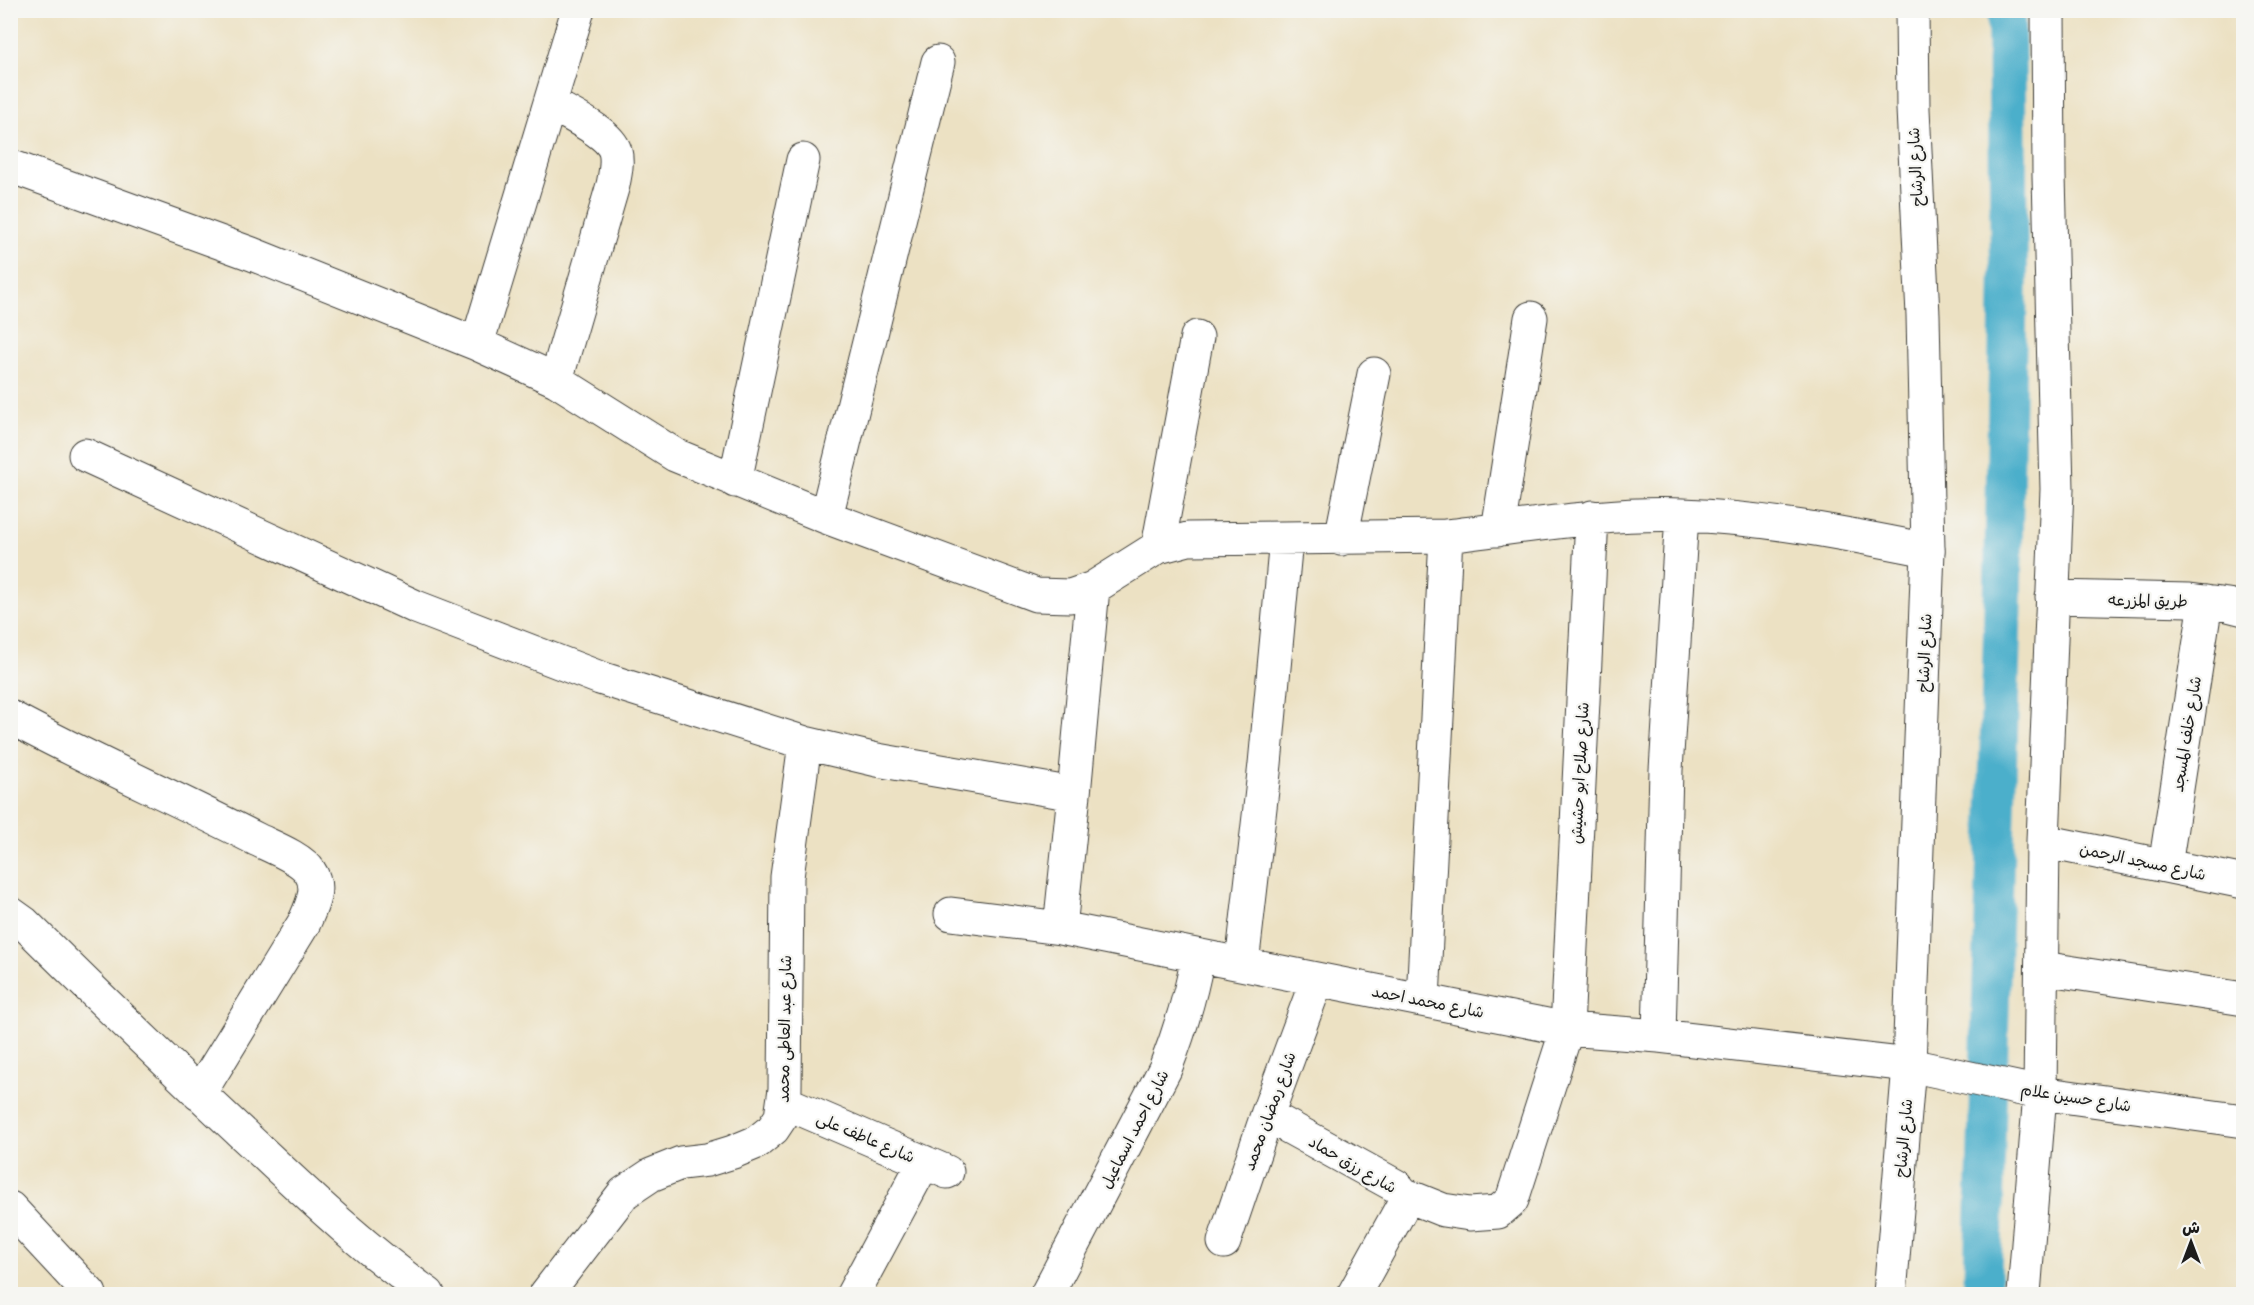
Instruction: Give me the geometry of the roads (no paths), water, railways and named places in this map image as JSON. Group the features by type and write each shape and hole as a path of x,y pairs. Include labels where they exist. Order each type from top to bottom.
{"street":[{"path":"477,344 578,10"},
{"name":"شارع الرشاح","path":"1890,1294 1923,1068 1928,550 1923,315 1912,110 1912,10"},
{"path":"2024,1294 2026,1090 2042,968 2043,841 2057,489 2049,176 2048,10"},
{"path":"826,517 938,62"},
{"path":"550,104 606,138 615,151 616,167 613,185 556,380"},
{"path":"735,482 803,160"},
{"path":"10,166 252,254 477,344 556,380 675,454 735,482 1036,595 1070,596 1093,588 1158,547 1188,539 1446,536 1592,517 1682,515 1720,517 1837,532 1928,550"},
{"path":"1498,530 1531,318"},
{"path":"1158,547 1197,337"},
{"path":"1341,539 1374,374"},
{"path":"85,455 416,607 600,678 805,743 877,760 1074,794"},
{"path":"1659,1036 1666,770 1682,515"},
{"name":"شارع صلاح ابو حشيش","path":"1403,1194 1443,1210 1470,1214 1498,1212 1512,1200 1567,1029 1592,517"},
{"path":"1423,1000 1446,536"},
{"path":"1242,964 1265,764 1286,539"},
{"path":"1060,928 1093,588"},
{"name":"طريق المزرعه","path":"2052,597 2206,602 2244,609"},
{"name":"شارع خلف المسجد","path":"2165,866 2206,602"},
{"path":"10,717 58,743 234,828 298,861 310,871 316,886 312,905 304,923 199,1094"},
{"name":"شارع عبد العاطى محمد","path":"546,1294 624,1193 651,1175 681,1163 707,1160 757,1142 773,1129 781,1117 784,1102 787,877 805,743"},
{"name":"شارع مسجد الرحمن","path":"2043,841 2244,882"},
{"path":"10,913 24,923 199,1094 385,1263 429,1294"},
{"name":"شارع محمد احمد","path":"951,914 1060,928 1567,1029 1659,1036 1923,1068"},
{"name":"شارع احمد اسماعيل","path":"1047,1294 1165,1069 1180,1032 1191,994 1198,956"},
{"path":"2042,968 2244,999"},
{"name":"شارع رمضان محمد","path":"1224,1242 1267,1115 1317,980"},
{"name":"شارع حسين علام","path":"1923,1068 2026,1090 2244,1121"},
{"name":"شارع عاطف على","path":"784,1102 936,1167 854,1294"},
{"name":"شارع رزق حماد","path":"1267,1115 1396,1186 1403,1194 1402,1208 1354,1294"},
{"path":"10,1208 90,1294"}],"waterway":[{"path":"1982,1294 2002,632 2009,270 2006,10"}]}
